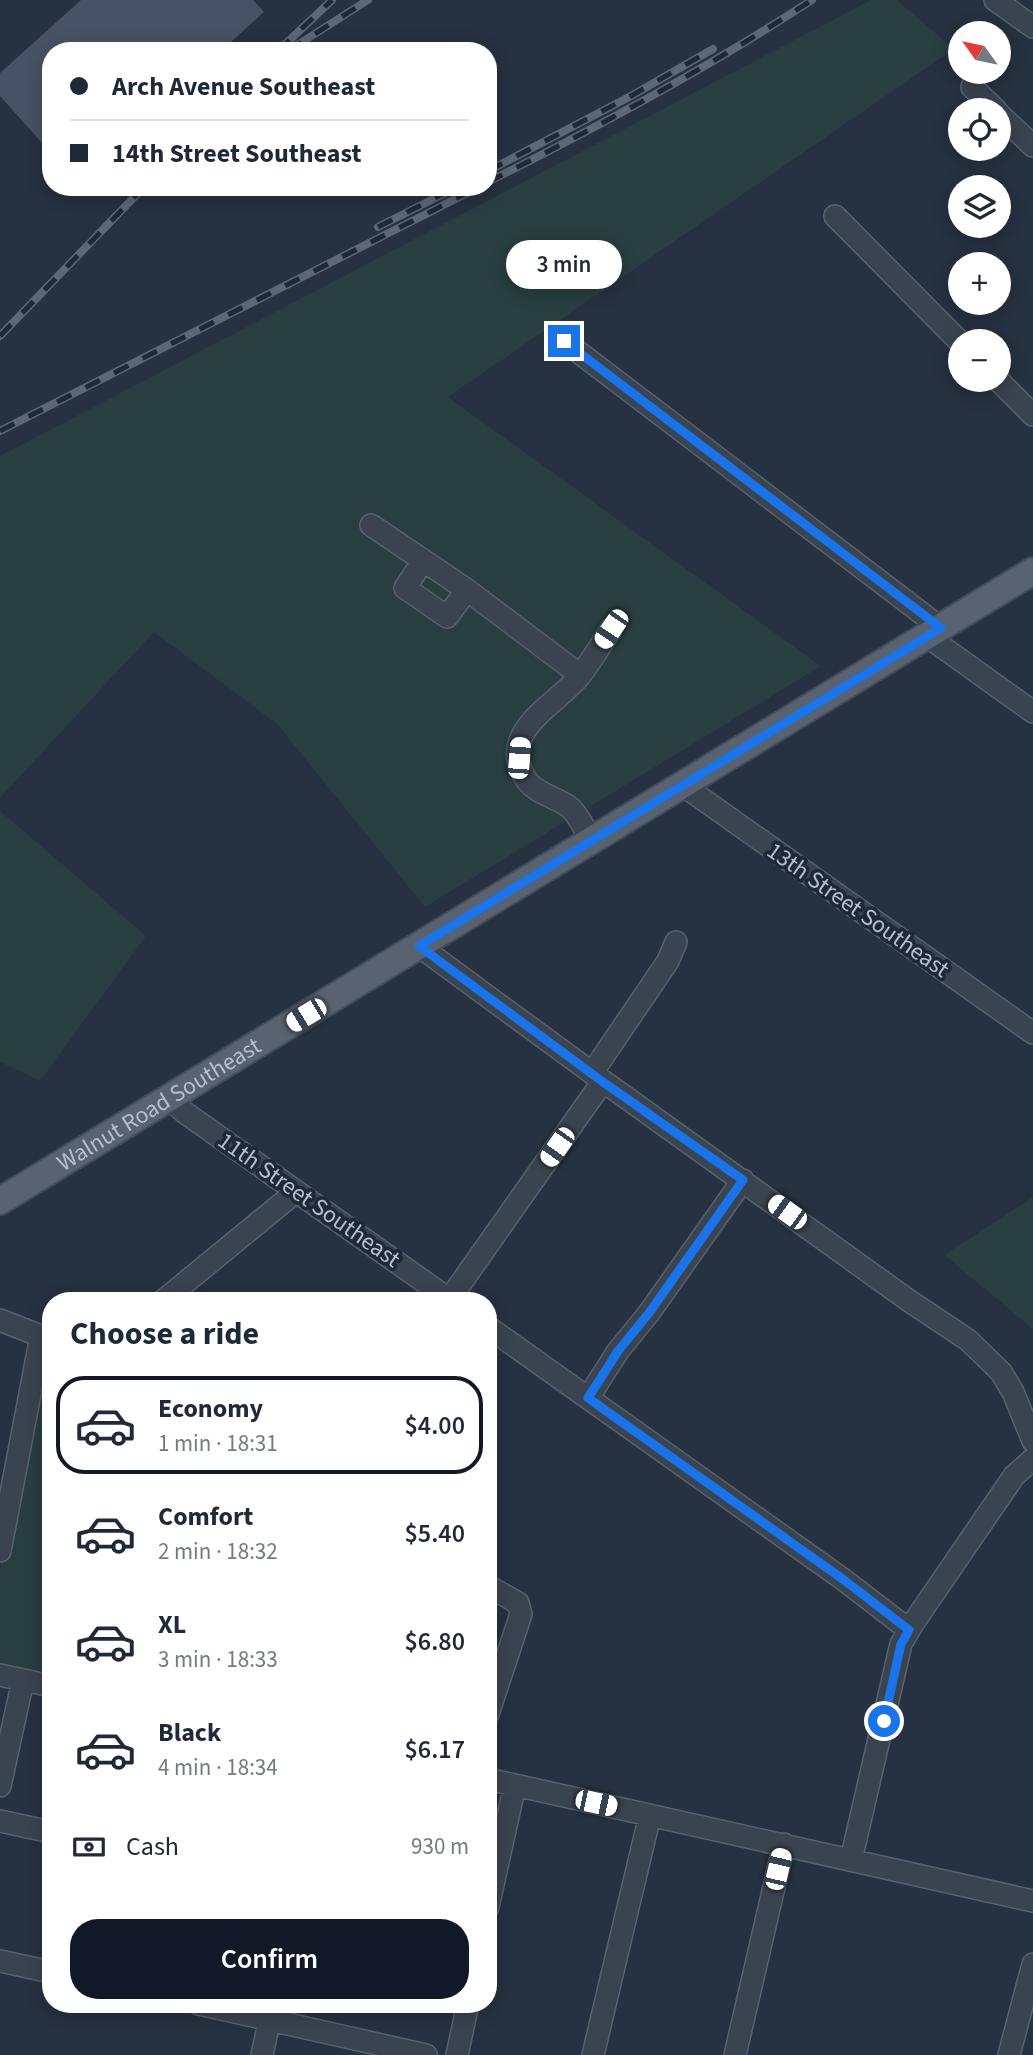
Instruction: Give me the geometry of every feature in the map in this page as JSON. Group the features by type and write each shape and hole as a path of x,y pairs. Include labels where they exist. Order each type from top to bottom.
{"main road":[{"name":"Walnut Road Southeast","path":"6,1191 169,1098 1033,571"}],"street":[{"path":"995,0 1033,27"},
{"path":"972,87 983,98"},
{"path":"1011,125 1033,146"},
{"path":"835,216 948,330"},
{"path":"564,341 1033,712"},
{"path":"1010,392 1033,415"},
{"path":"371,525 467,590 580,675"},
{"path":"423,561 405,587 455,623 467,590"},
{"path":"592,841 570,808 536,790 524,776 519,758 520,742 528,723 564,693 580,675 611,629"},
{"name":"13th Street Southeast","path":"684,786 1033,1034"},
{"path":"455,1292 598,1077 668,961 676,942"},
{"path":"419,946 985,1355 1001,1372 1013,1392 1033,1441"},
{"name":"11th Street Southeast","path":"169,1098 184,1112 439,1292"},
{"path":"588,1398 618,1351 649,1313 743,1180"},
{"path":"174,1292 286,1200 294,1190"},
{"path":"0,1320 42,1336"},
{"path":"497,1333 844,1580 909,1630"},
{"path":"0,1551 42,1357"},
{"path":"851,1860 901,1644 1014,1476 1033,1459"},
{"path":"497,1591 518,1604 521,1614 497,1687"},
{"path":"0,1675 42,1684"},
{"path":"0,1786 23,1680"},
{"path":"497,1781 1033,1901"},
{"path":"497,1865 514,1785"},
{"path":"593,2055 650,1815"},
{"path":"0,1821 42,1830"},
{"path":"735,2055 783,1844"},
{"path":"0,1961 42,1970"},
{"path":"1009,2055 1033,1964"},
{"path":"262,2055 272,2013"},
{"path":"276,2013 426,2055"},
{"path":"457,2055 466,2013"}],"green space":[{"path":"871,0 897,0 948,44 948,53 448,397 821,666 425,907 277,724 154,632 0,798 0,456"},
{"path":"0,811 146,936 40,1081 0,1062"},
{"path":"1033,1197 1033,1329 944,1255"},
{"path":"42,1365 42,1674 0,1665 0,1571"}],"building":[{"path":"81,0 253,0 264,12 231,42 42,42 42,143 0,96 0,73"}],"railway":[{"path":"288,42 332,0"},
{"path":"302,42 368,0"},
{"path":"497,177 653,96 812,0"},
{"path":"497,166 631,96 713,49"},
{"path":"0,336 135,196"},
{"path":"378,227 439,196"},
{"path":"0,431 461,196"}],"route":[{"path":"564,341 941,628 419,946 603,1082 743,1180 649,1313 618,1351 588,1398 844,1580 909,1630 901,1644 884,1721"}]}
